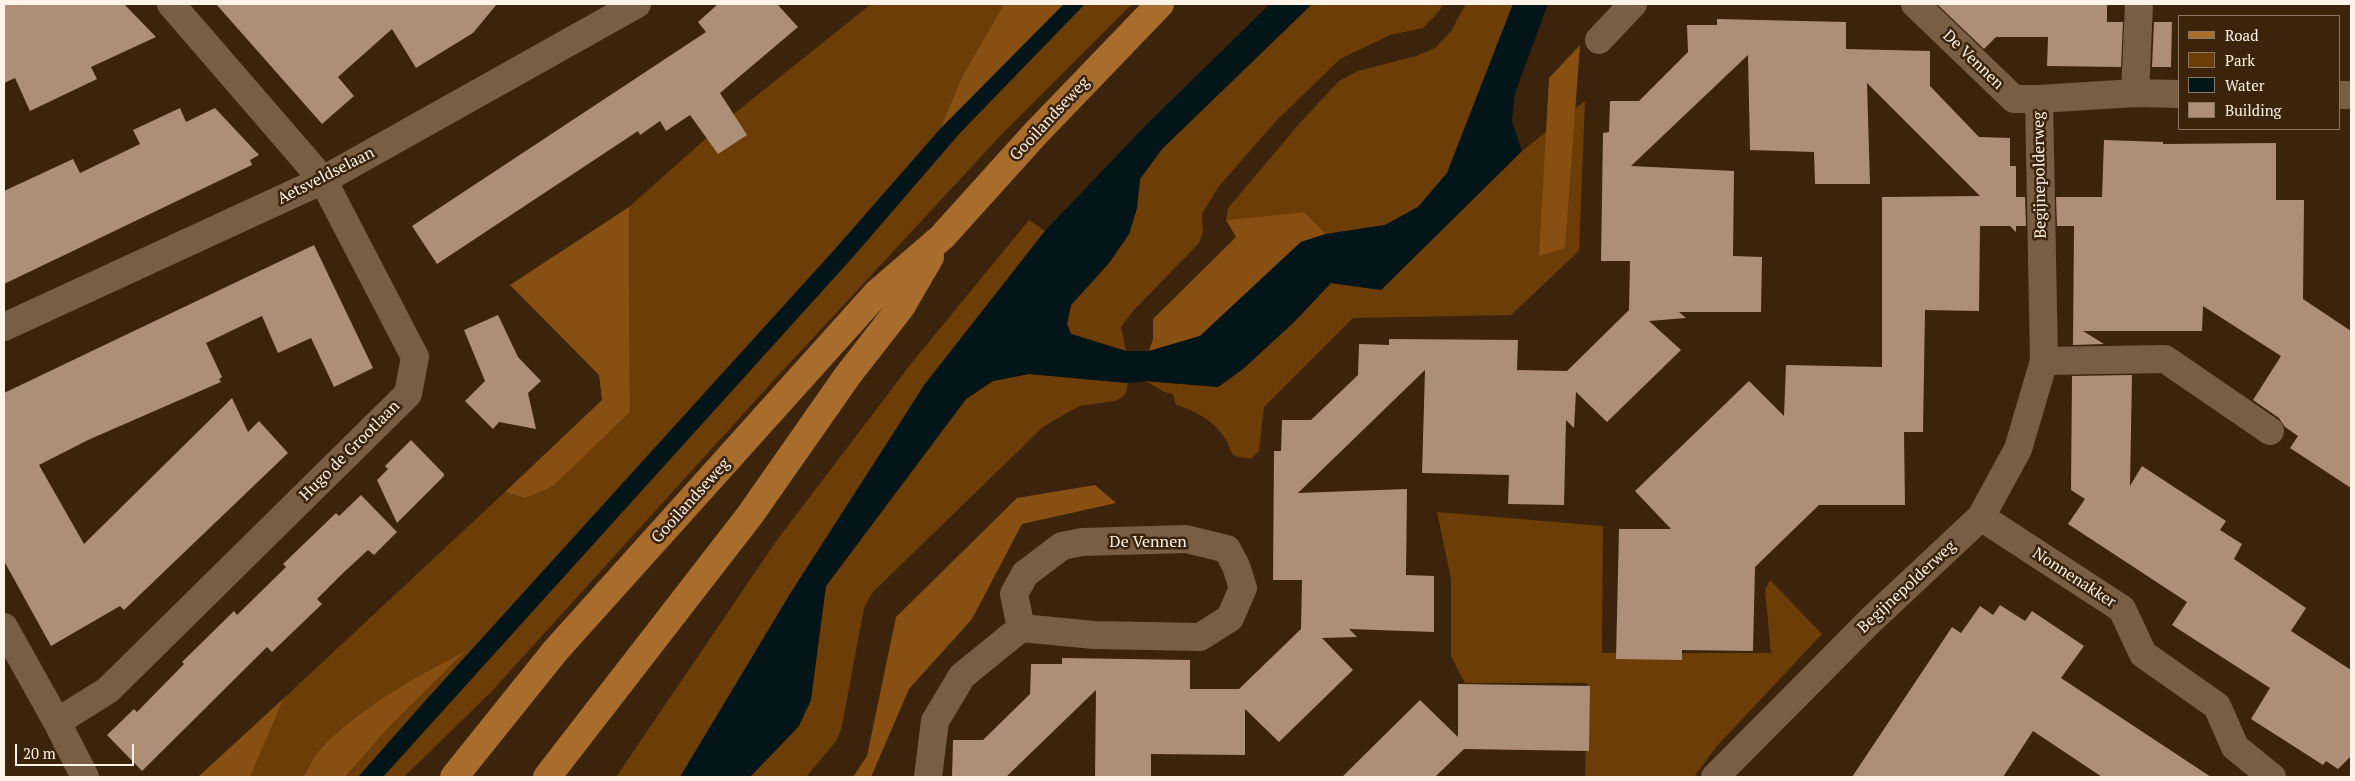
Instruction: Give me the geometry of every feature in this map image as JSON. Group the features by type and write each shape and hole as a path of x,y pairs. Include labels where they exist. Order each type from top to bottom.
{"main road":[{"name":"Gooilandseweg","path":"454,777 556,650 877,293 942,237 1035,134 1160,4"},
{"name":"Gooilandseweg","path":"547,777 750,515 848,375 901,307 942,237"}],"street":[{"name":"Hugo de Grootlaan","path":"57,722 108,690 408,394 415,357 323,180 171,4"},
{"name":"Aetsveldselaan","path":"4,327 323,180 637,4"},
{"path":"1599,40 1633,4"},
{"name":"De Vennen","path":"1915,4 2014,99 2039,98"},
{"path":"2135,93 2139,4"},
{"name":"Begijnepolderweg","path":"1715,777 1871,620 1981,517 2018,449 2044,361 2039,98 2135,93 2178,94"},
{"path":"2044,361 2165,359 2270,431"},
{"name":"Nonnenakker","path":"1981,517 2122,609 2143,654 2218,706 2235,747 2272,777"},
{"name":"De Vennen","path":"1186,539 1227,549 1236,566 1243,588 1230,618 1200,637 1094,635 1021,628 1014,594 1025,574 1062,546 1082,542 1186,539"},
{"path":"4,627 85,777"},
{"path":"928,777 935,721 962,676 1021,628"}],"green space":[{"path":"871,4 1004,4 962,77 941,127 1064,4 1132,4 1002,134 774,380 492,691 404,777 345,777 390,726 463,652 383,698 363,712 327,742 314,757 303,777 250,777 284,698 505,492 525,498 630,412 629,207 730,117"},
{"path":"1312,4 1443,4 1440,10 1423,28 1390,35 1340,59 1277,120 1219,186 1202,214 1203,232 1199,243 1133,311 1121,327 1126,351 1071,334 1067,324 1071,305 1109,263 1129,234 1137,208 1140,179 1162,149"},
{"path":"1466,4 1513,4 1447,173 1418,207 1385,225 1326,234 1304,212 1226,220 1228,208 1300,123 1339,81 1358,71 1416,56 1435,48 1451,31"},
{"path":"1585,101 1579,251 1511,315 1353,318 1264,407 1259,451 1251,459 1234,456 1223,435 1212,423 1191,410 1176,405 1173,394 1164,392 1146,381 1218,387 1243,369 1294,322 1331,283 1381,290 1522,151"},
{"path":"1029,220 1045,231 925,384 790,594 680,777 616,777 777,540 910,365"},
{"path":"1029,374 1128,383 1126,393 1121,398 1115,401 1079,406 1043,427 872,593 864,608 842,726 837,740 806,777 750,777 799,726 826,586 966,399 993,381"},
{"path":"1437,512 1603,526 1602,653 1771,653 1765,590 1770,580 1822,634 1717,746 1694,777 1585,777 1587,683 1465,683 1451,656 1451,579"}],"shaded area":[{"path":"1004,4 1064,4 940,129 962,77"},
{"path":"1580,45 1565,248 1539,256 1549,78"},
{"path":"629,207 630,412 553,486 525,498 505,492 602,400 599,375 510,285"},
{"path":"1304,212 1326,234 1301,242 1200,336 1149,351 1153,339 1153,319 1236,237 1226,220"},
{"path":"1095,485 1116,503 1022,524 972,619 909,689 871,777 853,777 867,756 896,617 1017,498"},
{"path":"465,651 390,726 345,777 303,777 314,757 328,741 364,711 405,684"},
{"path":"284,698 250,777 198,777"}],"water":[{"path":"1064,4 1085,4 960,133 853,257 383,777 358,777 835,249 940,129"},
{"path":"1270,4 1312,4 1162,149 1140,179 1137,208 1129,234 1109,263 1071,305 1067,324 1071,334 1126,351 1149,351 1200,336 1301,242 1326,234 1385,225 1418,207 1447,173 1513,4 1548,4 1515,93 1512,121 1522,151 1381,290 1331,283 1294,322 1243,369 1218,387 1146,381 1128,383 1029,374 993,381 966,399 826,586 811,700 799,726 750,777 680,777 790,594 925,384 1045,231 1147,124"}],"building":[{"path":"4,4 124,4 156,37 91,67 97,79 30,111 15,78 4,83"},
{"path":"216,4 497,4 473,33 416,68 392,29 338,77 354,96 322,124"},
{"path":"718,4 777,4 798,27 720,93 747,135 718,154 690,115 666,131 660,121 640,135 638,131 437,264 412,226 706,32 698,22"},
{"path":"1937,4 2107,4 2107,22 2123,22 2121,67 2047,66 2048,37 1996,37 1984,49"},
{"path":"1717,19 1846,22 1846,49 1930,51 1930,86 1979,137 2010,138 2010,166 2016,166 2016,197 2025,197 2026,226 2016,226 2016,232 2010,226 1980,226 1979,311 1925,310 1923,432 1904,432 1905,505 1819,505 1755,567 1753,651 1682,650 1682,660 1616,659 1619,529 1671,529 1635,491 1749,381 1784,416 1786,365 1882,367 1882,197 1980,196 1867,83 1870,184 1815,184 1814,152 1750,150 1748,55 1631,166 1734,171 1733,256 1762,257 1761,312 1679,312 1686,318 1649,321 1681,350 1607,422 1576,392 1574,428 1566,420 1564,505 1508,504 1509,475 1422,473 1425,370 1298,493 1407,489 1406,575 1434,576 1434,632 1349,629 1357,637 1322,638 1353,670 1279,742 1245,709 1245,755 1151,754 1151,777 1095,777 1096,690 1006,777 952,777 953,740 983,740 1030,694 1031,664 1062,664 1062,658 1190,660 1190,689 1239,689 1301,629 1302,580 1273,580 1274,451 1281,451 1282,420 1311,420 1358,375 1359,344 1389,345 1389,339 1518,340 1517,370 1567,371 1629,310 1630,261 1601,261 1603,133 1609,132 1610,101 1639,101 1688,52 1687,25 1717,25"},
{"path":"2154,22 2172,22 2171,67 2152,67"},
{"path":"180,108 186,122 215,108 259,155 250,160 252,165 4,284 4,191 73,159 80,173 140,144 133,130"},
{"path":"2104,140 2163,142 2163,144 2276,143 2276,200 2304,200 2303,299 2351,331 2351,488 2290,448 2298,436 2285,427 2279,418 2253,400 2281,356 2203,306 2202,331 2083,331 2104,344 2073,345 2074,226 2057,226 2056,197 2102,197"},
{"path":"314,245 373,368 334,387 311,338 278,353 262,316 206,343 222,377 219,379 221,382 88,440 39,465 84,544 232,398 248,432 259,421 288,453 124,610 120,606 51,646 4,561 4,393"},
{"path":"498,315 518,357 541,381 528,393 536,429 499,422 493,429 465,401 485,381 464,330"},
{"path":"2132,375 2130,486 2142,466 2226,521 2220,530 2242,544 2234,559 2306,608 2291,631 2351,670 2351,756 2338,769 2326,761 2323,765 2251,719 2270,688 2172,625 2187,602 2068,524 2085,499 2071,490 2072,376"},
{"path":"411,440 444,476 397,523 377,480 388,469 385,466"},
{"path":"361,495 397,532 374,555 368,550 343,573 317,599 322,604 272,652 267,647 142,771 107,735 134,709 137,712 184,664 182,662 234,611 237,615 286,567 283,564 336,513 339,516"},
{"path":"2000,605 2025,621 2032,611 2084,646 2061,678 2211,777 2102,777 2033,731 2003,777 1852,777 1952,627 1961,633 1980,606 1993,615"},
{"path":"1458,684 1590,686 1589,751 1464,749 1435,777 1342,777 1420,700 1458,737"}]}
